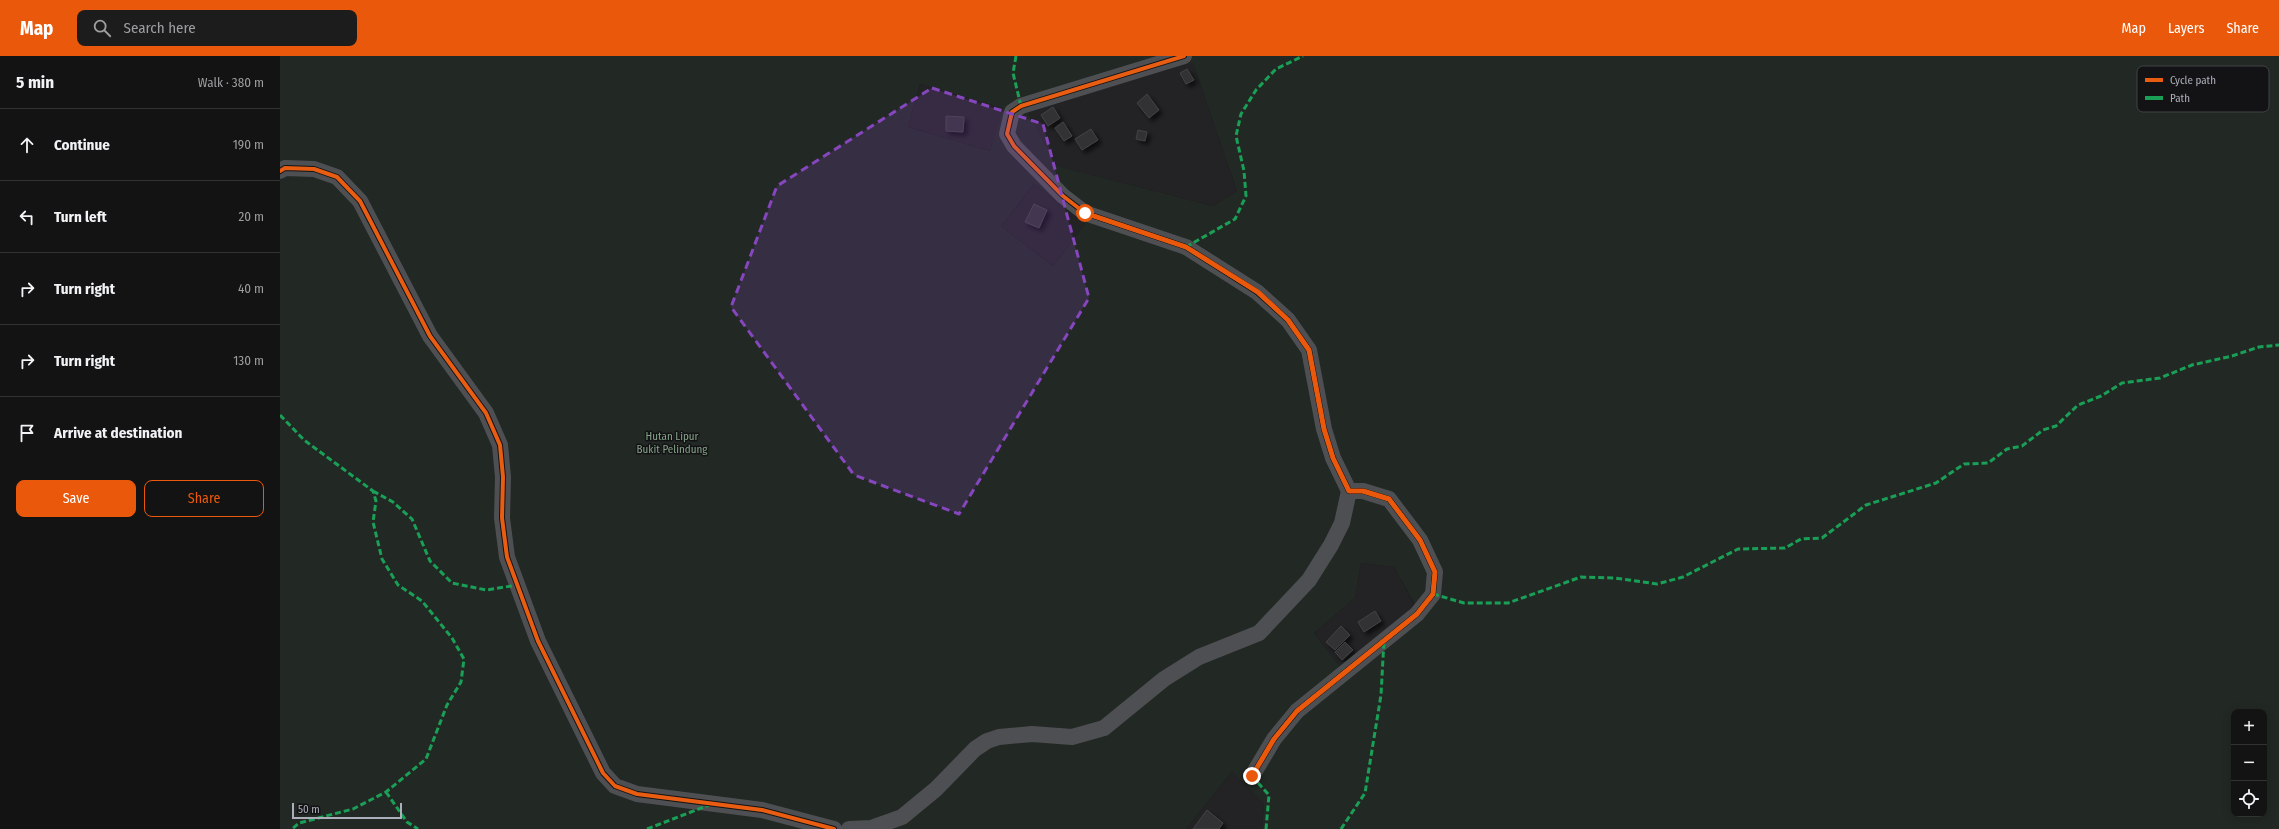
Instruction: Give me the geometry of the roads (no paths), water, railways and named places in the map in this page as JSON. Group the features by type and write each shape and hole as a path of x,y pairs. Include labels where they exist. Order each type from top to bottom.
{"street":[{"path":"849,829 871,828 902,817 936,789 975,749 987,741 999,737 1032,734 1072,737 1104,728 1164,679 1199,657 1259,633 1309,580 1332,545 1342,523 1349,491 1333,458 1324,429 1309,350 1288,320 1258,292 1186,247 1085,213 1063,196 1014,146 1007,134 1012,112 1021,106 1184,56"},
{"path":"280,171 285,168 314,169 337,177 360,201 430,336 486,413 500,445 503,477 502,518 507,557 538,641 603,773 616,786 637,794 762,810 834,829"},
{"path":"1252,776 1274,739 1297,711 1417,614 1433,594 1435,572 1420,540 1389,499 1363,491 1349,491"}],"park label":[{"name":"Hutan Lipur Bukit Pelindung","path":"672,442"}]}
